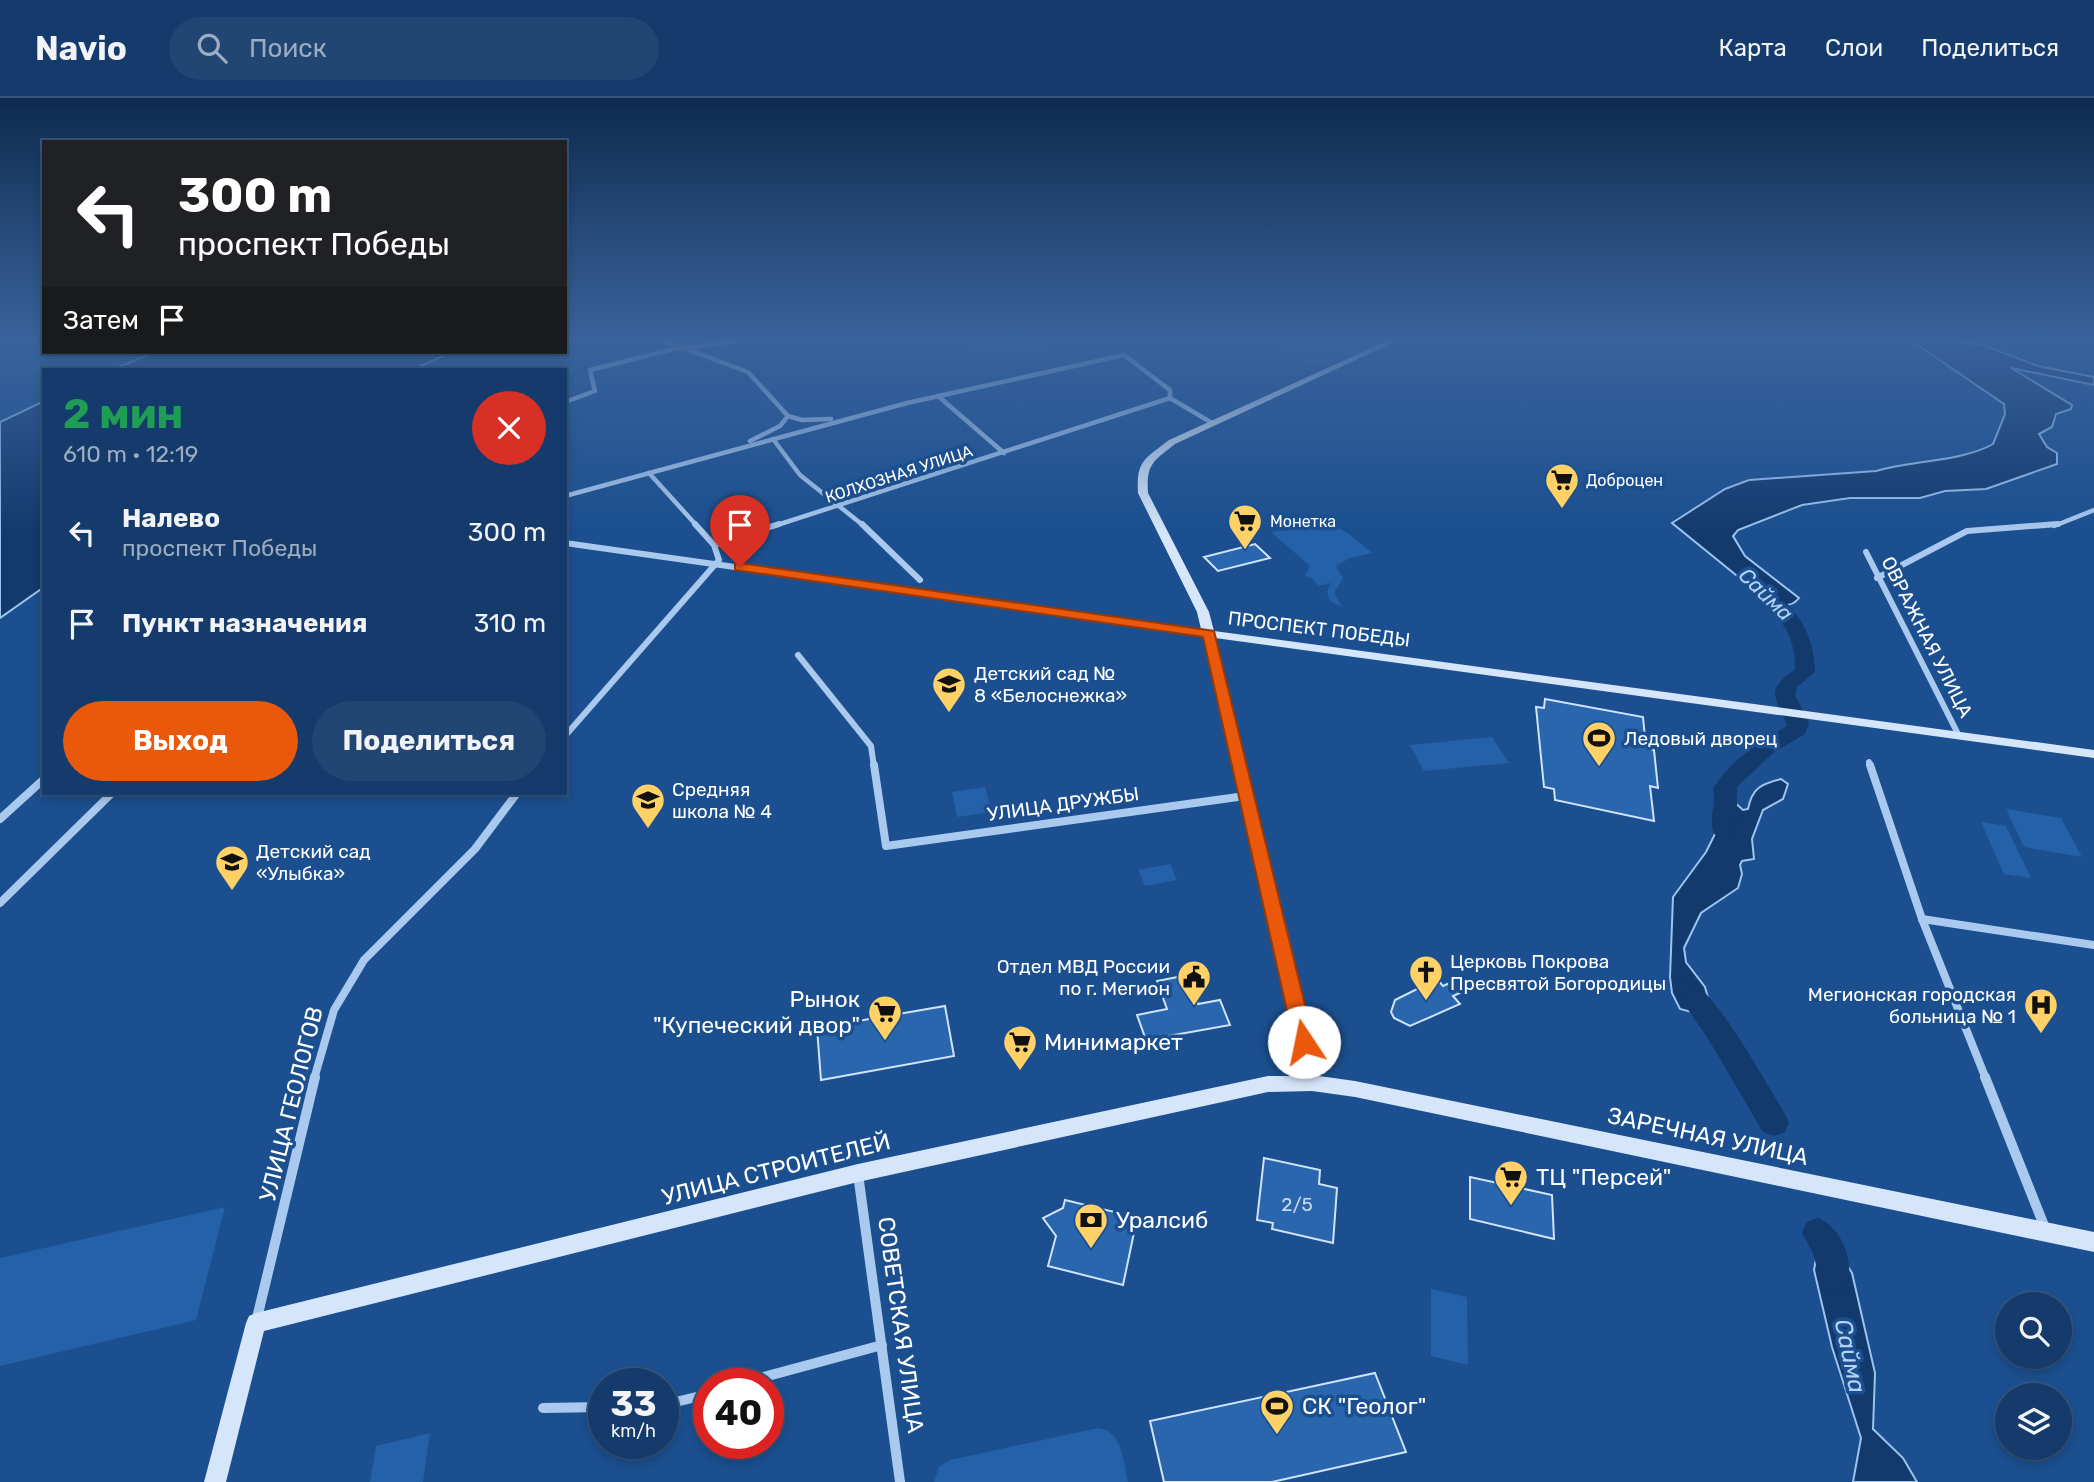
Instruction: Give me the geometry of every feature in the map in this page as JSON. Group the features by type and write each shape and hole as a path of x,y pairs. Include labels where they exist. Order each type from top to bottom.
{"street":[{"path":"777,404 788,416 811,421 851,417"},
{"path":"567,495 907,404"},
{"path":"947,404 1004,453"},
{"name":"КОЛХОЗНАЯ УЛИЦА","path":"714,545 1153,404"},
{"path":"1179,404 1212,423"},
{"path":"1255,404 1157,451 1147,462 1142,484 1153,517 1199,602 1209,634 1245,796 1286,956 1312,1083"},
{"path":"717,454 768,433 786,422 788,416"},
{"path":"773,439 800,475 841,505 920,580"},
{"path":"567,734 716,564 720,556 714,545 649,473"},
{"path":"1877,578 1966,531 2053,526 2094,510"},
{"name":"ПРОСПЕКТ ПОБЕДЫ","path":"567,543 1959,736"},
{"name":"ОВРАЖНАЯ УЛИЦА","path":"1866,552 1959,736"},
{"name":"УЛИЦА ДРУЖБЫ","path":"798,655 871,746 887,846 1245,796"},
{"path":"1959,736 2094,754"},
{"path":"1869,762 1922,919 2046,1232"},
{"path":"0,819 42,781"},
{"path":"0,903 110,795"},
{"name":"УЛИЦА ГЕОЛОГОВ","path":"256,1323 324,1038 338,999 375,947 480,844 516,795"},
{"path":"1922,919 2094,945"},
{"name":"УЛИЦА СТРОИТЕЛЕЙ","path":"256,1323 858,1173 1249,1087 1312,1083"},
{"name":"ЗАРЕЧНАЯ УЛИЦА","path":"1312,1083 1355,1089 1579,1134 2094,1242"},
{"name":"СОВЕТСКАЯ УЛИЦА","path":"858,1173 900,1482"},
{"path":"215,1482 256,1323"},
{"path":"784,1372 883,1345"},
{"path":"543,1408 588,1408"}],"shaded area":[{"path":"1323,521 1348,533 1372,553 1350,558 1336,566 1343,578 1334,593 1342,607 1330,601 1327,592 1331,583 1318,586 1312,578 1305,576 1310,566 1271,532 1306,528"},
{"path":"1492,737 1509,763 1424,771 1410,745"},
{"path":"985,787 992,812 957,817 952,792"},
{"path":"2006,809 2061,818 2082,857 2024,847"},
{"path":"1981,822 2006,826 2031,878 2004,874"},
{"path":"1170,864 1177,880 1145,886 1138,870"},
{"path":"225,1207 196,1320 0,1366 0,1258"},
{"path":"1431,1289 1467,1297 1468,1365 1431,1356"},
{"path":"1098,1428 1106,1430 1117,1441 1128,1482 934,1482 939,1467 950,1460"},
{"path":"430,1433 423,1482 370,1482 376,1446"}],"water":[{"path":"42,404 42,588 0,618 0,422"},
{"path":"2004,404 2072,405 2071,409 2056,414 2052,427 2039,434 2047,447 2057,453 2057,464 1986,489 1945,491 1920,498 1850,498 1802,505 1738,530 1733,536 1745,556 1799,598 1791,604 1777,604 1763,597 1672,523 1725,489 1749,480 1876,471 1951,458 1980,450 1993,444 2005,414"},
{"path":"1781,779 1788,784 1783,799 1763,810 1752,839 1754,859 1742,861 1738,888 1701,913 1684,948 1686,962 1705,987 1712,1012 1707,1016 1680,1009 1672,993 1670,977 1673,897 1706,852 1717,830 1722,801 1732,800 1743,810 1748,809 1758,788"},
{"path":"1828,1247 1842,1257 1852,1273 1875,1373 1873,1429 1903,1458 1917,1482 1853,1482 1861,1438 1832,1347 1814,1270 1817,1253"}],"building":[{"name":"Монетка","path":"1255,544 1270,558 1218,571 1204,557"},
{"name":"Ледовый дворец","path":"1545,699 1643,717 1646,748 1654,750 1658,788 1650,786 1654,821 1555,800 1554,789 1544,787 1536,707 1544,708"},
{"name":"Отдел МВД России по г. Мегион","path":"1188,975 1198,1004 1220,1000 1230,1025 1146,1040 1137,1015 1167,1009 1157,981"},
{"name":"Церковь Покрова Пресвятой Богородицы","path":"1437,979 1443,986 1452,982 1462,992 1453,996 1460,1004 1410,1026 1394,1018 1391,1012 1395,1000"},
{"name":"Рынок \"Купеческий двор\"","path":"945,1006 954,1056 821,1080 817,1028"},
{"path":"1264,1158 1320,1170 1319,1184 1337,1188 1333,1243 1272,1229 1273,1223 1257,1220"},
{"name":"ТЦ \"Персей\"","path":"1470,1177 1552,1195 1554,1239 1470,1219"},
{"name":"Уралсиб","path":"1065,1200 1127,1215 1135,1228 1123,1285 1048,1266 1056,1236 1043,1218 1063,1208"},
{"name":"СК \"Геолог\"","path":"1375,1373 1406,1452 1272,1482 1164,1482 1150,1421"}],"waterway":[{"name":"Сайма","path":"1723,829 1727,800 1724,789 1728,782 1765,748 1797,729 1798,723 1789,710 1784,695 1790,682 1805,672 1803,642 1799,631 1786,612 1756,583"},
{"name":"Сайма","path":"1688,991 1717,1029 1774,1123"},
{"name":"Сайма","path":"1818,1233 1828,1247 1834,1276"}],"place":[{"name":"Доброцен","path":"1562,510"},
{"name":"Монетка","path":"1245,551"},
{"name":"Детский сад № 8 «Белоснежка»","path":"949,714"},
{"name":"Ледовый дворец","path":"1599,768"},
{"name":"Средняя школа № 4","path":"648,830"},
{"name":"Детский сад «Улыбка»","path":"232,892"},
{"name":"Церковь Покрова Пресвятой Богородицы","path":"1426,1002"},
{"name":"Отдел МВД России по г. Мегион","path":"1194,1007"},
{"name":"Мегионская городская больница № 1","path":"2041,1035"},
{"name":"Рынок \"Купеческий двор\"","path":"885,1042"},
{"name":"Минимаркет","path":"1020,1072"},
{"name":"ТЦ \"Персей\"","path":"1511,1207"},
{"name":"Уралсиб","path":"1091,1250"},
{"name":"СК \"Геолог\"","path":"1277,1436"}],"route":[{"path":"740,567 1209,634 1304,1042"}]}
